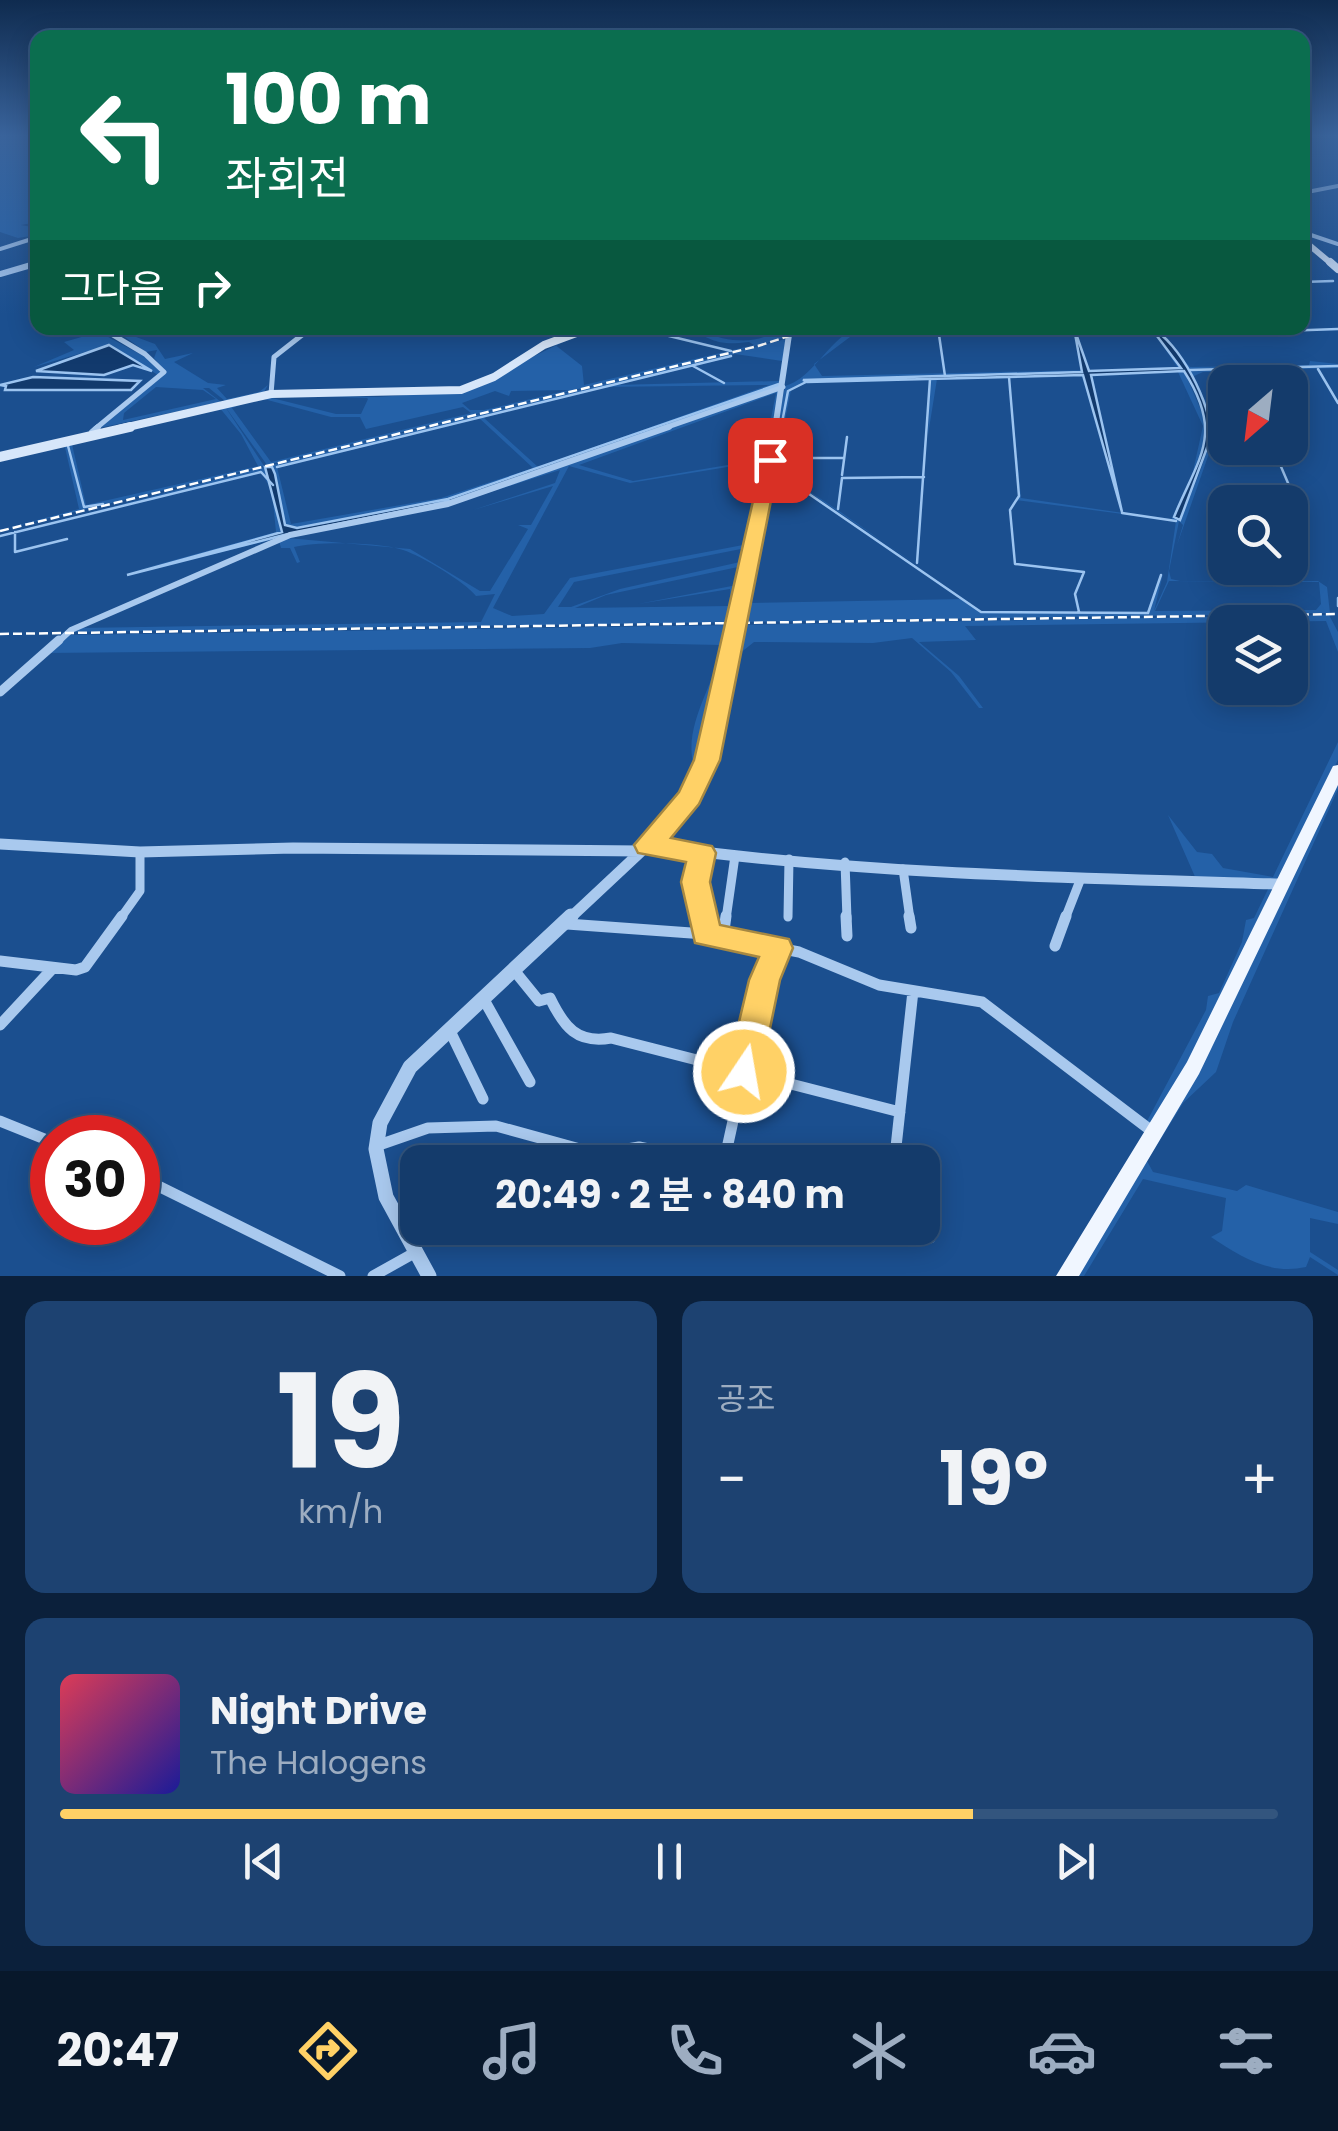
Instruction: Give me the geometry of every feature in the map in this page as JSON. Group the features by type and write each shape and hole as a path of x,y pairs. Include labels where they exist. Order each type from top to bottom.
{"main road":[{"path":"1310,243 1338,269"},
{"path":"0,456 270,394 372,395 461,390 494,378 544,346 572,335"},
{"path":"1067,1276 1193,1068 1338,770"}],"street":[{"path":"1310,237 1338,244"},
{"path":"0,249 30,240"},
{"path":"0,274 30,265"},
{"path":"92,432 164,372 145,354 113,335"},
{"path":"270,394 274,357 303,335"},
{"path":"429,1276 378,1178 376,1146 383,1112 398,1082 645,848 690,797 707,760 783,387 789,335"},
{"path":"0,692 70,630 148,600 290,534 448,504 783,387"},
{"path":"0,844 140,852 216,848 606,854 645,848 1081,878 1280,884"},
{"path":"0,961 52,968 85,967 140,891 140,852"},
{"path":"702,853 696,882 704,902 706,934"},
{"path":"723,938 735,856"},
{"path":"788,917 789,859"},
{"path":"845,862 847,936"},
{"path":"902,865 911,928"},
{"path":"1055,946 1081,878"},
{"path":"563,924 706,934 818,958 879,986 982,1002 1153,1132"},
{"path":"728,1145 764,980 778,948"},
{"path":"0,1026 52,968"},
{"path":"513,969 539,1001 550,998 568,1034 576,1038 592,1043 611,1038 900,1112"},
{"path":"896,1145 913,991"},
{"path":"483,998 530,1082"},
{"path":"450,1030 483,1099"},
{"path":"0,1121 30,1133"},
{"path":"376,1146 428,1128 496,1126 565,1145"},
{"path":"160,1187 340,1276"},
{"path":"373,1276 416,1252"}],"shaded area":[{"path":"0,197 30,197 30,223 21,225 30,227 30,236 18,238 0,232"},
{"path":"105,335 149,359 160,372 158,375 109,345 34,367 74,350 64,342"},
{"path":"122,335 155,344 165,359 193,353 174,362 208,383 226,385 217,388 227,399 259,392 268,385 264,392 225,401 209,388 203,388 221,402 99,428 166,372 154,358 157,350 146,352","holes":["156,387 203,390 216,399 123,420 124,413"]},
{"path":"702,335 743,341 786,335 767,343 267,465 224,405 270,395 287,395 268,397 336,414 361,414 367,398 310,396 378,397 462,391 556,345 582,366 584,385 754,345 720,342","holes":["569,390 484,410 470,410 462,403 495,391 509,396 511,391","260,398 331,417 360,417 366,429 463,407 471,413 271,462 232,408"]},
{"path":"844,335 853,335 819,360"},
{"path":"1075,335 1089,371 1181,368 1156,335 1162,335 1183,360 1200,392 1208,416 1208,445 1180,520 1174,517 1199,462 1205,430 1196,393 1184,371 1091,375 1122,512 1083,375 803,380 1082,372"},
{"path":"1156,335 1181,368 929,377 1184,371 1207,424 1196,475 1178,508 1180,515 1204,461 1208,438 1208,456 1177,545 1183,525 1179,521 1169,571 1171,579 1208,581 1169,581 1155,611 1208,611 1208,615 739,622 785,386 815,365 822,376 1178,368","holes":["1178,372 1203,426 1190,485 1171,520 1021,498 1011,395 1020,496 1016,500 1176,521 1167,582 1154,611 1163,574 1148,613 981,612 964,599 747,603 772,473 797,484 779,472 776,465 791,390 807,382 930,379 928,435 937,379"]},
{"path":"1161,335 1190,367 1208,367 1208,372 1194,376 1208,407 1208,438 1202,396"},
{"path":"786,339 780,389 733,622 69,632 77,628 481,622 495,594 476,596 432,564 394,548 410,549 480,591 490,591 528,529 518,525 531,525 553,486 473,510 555,483 560,470 459,502 287,538 346,543 294,547 300,562 297,563 290,548 281,548 279,541 270,540 127,575 284,535 451,501 778,384 448,499 297,528 285,525 277,479 268,466","holes":["735,354 782,361 779,381 614,385","769,385 538,467 483,417 600,387","776,393 763,459 633,481 579,465","478,417 533,468 441,498 291,524 277,467","764,461 754,516 743,545 570,578 544,614 512,616 493,608 569,466 630,483","741,549 740,562 620,589 571,607 558,607 574,582","738,567 737,585 638,604 730,589 731,606 575,608 606,595"]},
{"path":"109,345 152,371 133,365 104,375 36,371"},
{"path":"1310,361 1338,364 1338,368 1308,369 1308,365"},
{"path":"33,377 140,381 131,390 5,390 6,386 0,385"},
{"path":"779,384 451,501 284,535 127,575 282,532 265,467 272,467 275,474 285,525 297,528 448,499"},
{"path":"224,405 264,466 0,530 79,509 64,443 0,457 65,440 84,508 67,440","holes":["219,407 241,434 258,466 86,505 71,440"]},
{"path":"265,467 271,490 261,472 0,536"},
{"path":"272,493 283,532 127,573 276,532"},
{"path":"1308,581 1318,581 1327,587 1330,613 1308,613 1321,604 1319,582"},
{"path":"1308,615 1329,615 1338,632 1338,652 1326,621 1308,621"},
{"path":"1208,617 1208,623 965,626 976,640 919,642 959,676 983,708 951,672 912,638 873,643 754,642 739,654 724,732 716,736 739,625"},
{"path":"734,625 698,777 644,844 628,849 671,805 694,767 692,735 721,645 622,643 590,648 44,653 64,635"},
{"path":"1338,742 1338,760 1276,882 1196,879 1168,815 1197,852 1212,854 1223,868 1273,877"},
{"path":"1338,779 1338,789 1233,1022 1216,1072 1183,1103 1147,1161 1153,1172 1237,1191 1246,1185 1338,1212 1338,1224 1310,1218 1310,1252 1338,1270 1338,1275 1310,1257 1306,1267 1293,1269 1268,1266 1244,1257 1211,1237 1222,1231 1226,1198 1143,1179 1084,1276 1073,1276 1133,1173"},
{"path":"1270,885 1274,885 1205,1032 1151,1127 1146,1123 1206,1010 1208,996 1219,993 1242,942 1246,920 1254,918"}],"waterway":[{"path":"1310,282 1333,281"},
{"path":"1310,330 1338,329"},
{"path":"665,335 731,351"},
{"path":"939,335 945,376"},
{"path":"277,467 731,356"},
{"path":"693,366 724,383"},
{"path":"1190,370 1338,366"},
{"path":"1318,369 1338,403"},
{"path":"1009,377 1019,496 1010,510 1015,564 1084,572 1075,594 1079,612"},
{"path":"923,477 930,379"},
{"path":"806,382 788,391 774,465 777,472 981,612 1148,613 1161,575"},
{"path":"842,475 847,437"},
{"path":"68,446 84,507 103,504"},
{"path":"778,458 844,458"},
{"path":"1280,465 1289,485"},
{"path":"15,532 261,472 273,485"},
{"path":"838,509 842,478 923,477"},
{"path":"917,563 923,477"},
{"path":"1122,513 1176,521"},
{"path":"0,536 15,532"},
{"path":"15,532 15,552 67,539"},
{"path":"1338,598 1338,606"}],"railway":[{"path":"0,531 792,335"},
{"path":"0,634 1338,614"}],"route":[{"path":"744,1072 764,980 778,948 706,934 704,902 696,882 702,853 648,845 690,797 707,760 770,460"}]}
